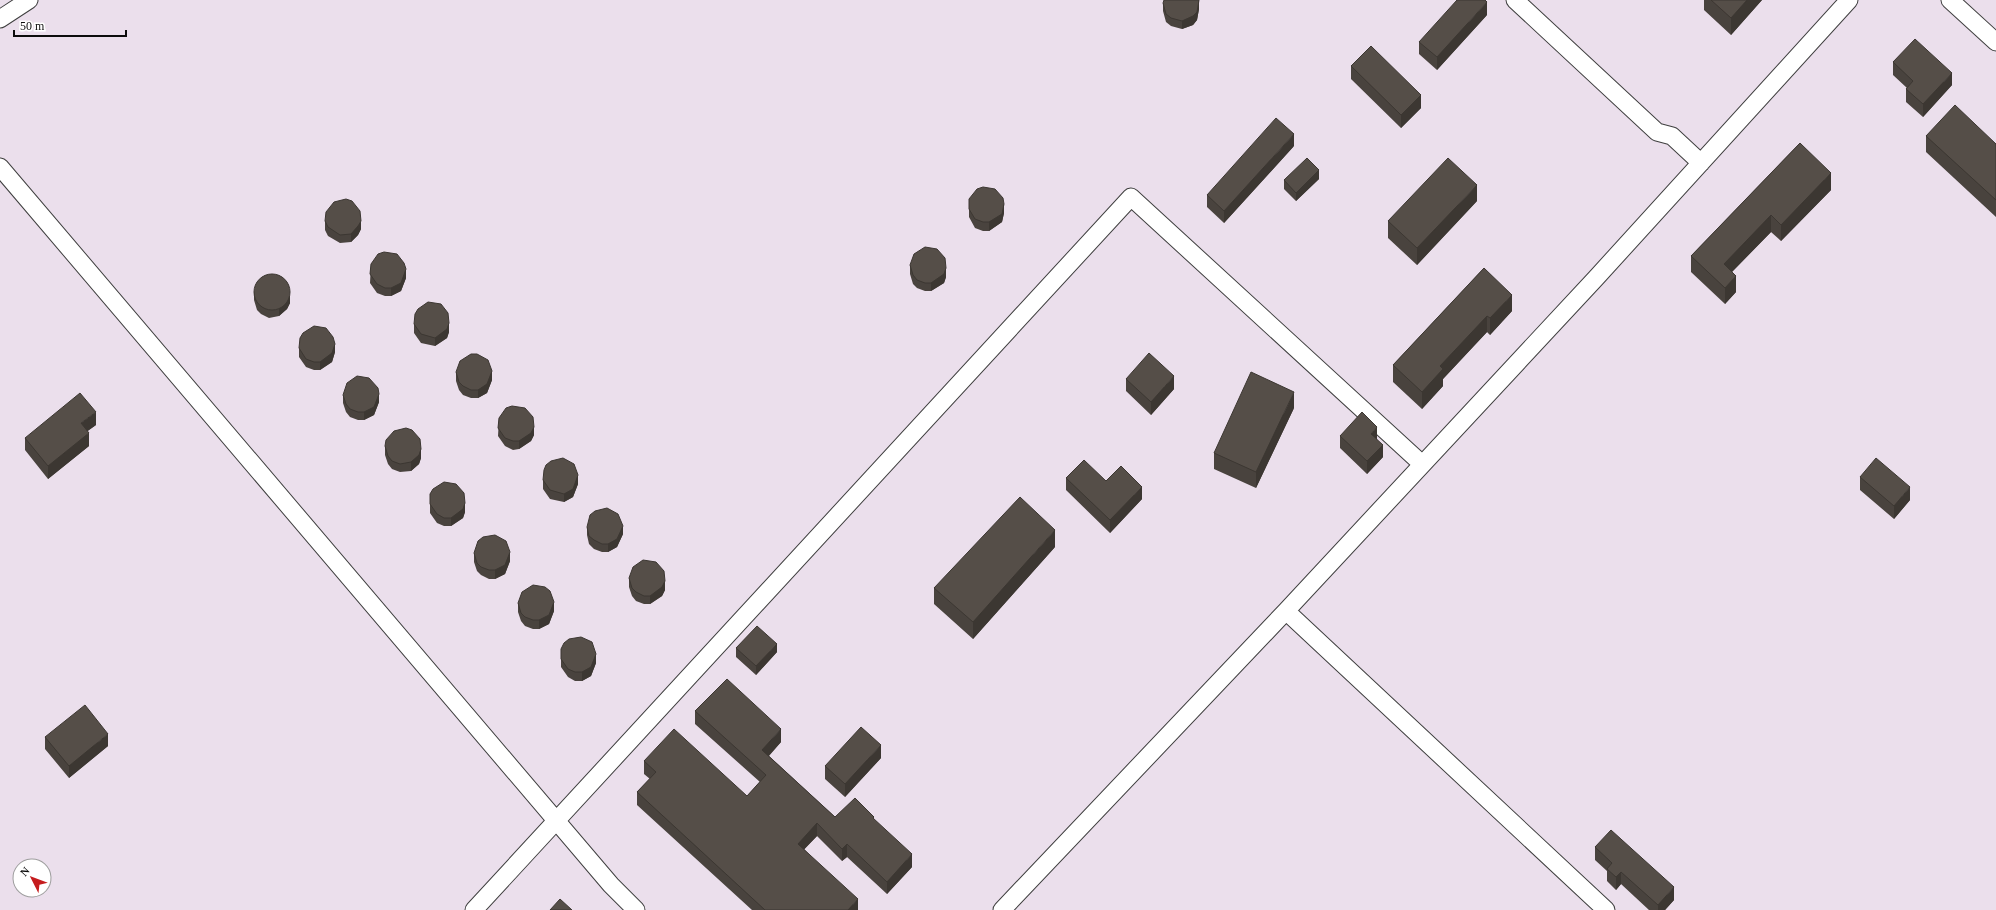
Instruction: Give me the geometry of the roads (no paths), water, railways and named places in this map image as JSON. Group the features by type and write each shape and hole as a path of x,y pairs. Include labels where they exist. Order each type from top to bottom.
{"lane":[{"path":"0,19 29,0"},
{"path":"1515,0 1657,132 1672,136 1701,163"},
{"path":"1002,910 1286,611 1701,163 1849,0"},
{"path":"1950,0 1996,42"},
{"path":"0,167 611,885 636,910"},
{"path":"474,910 1131,197 1422,464"},
{"path":"1286,611 1606,910"}]}
